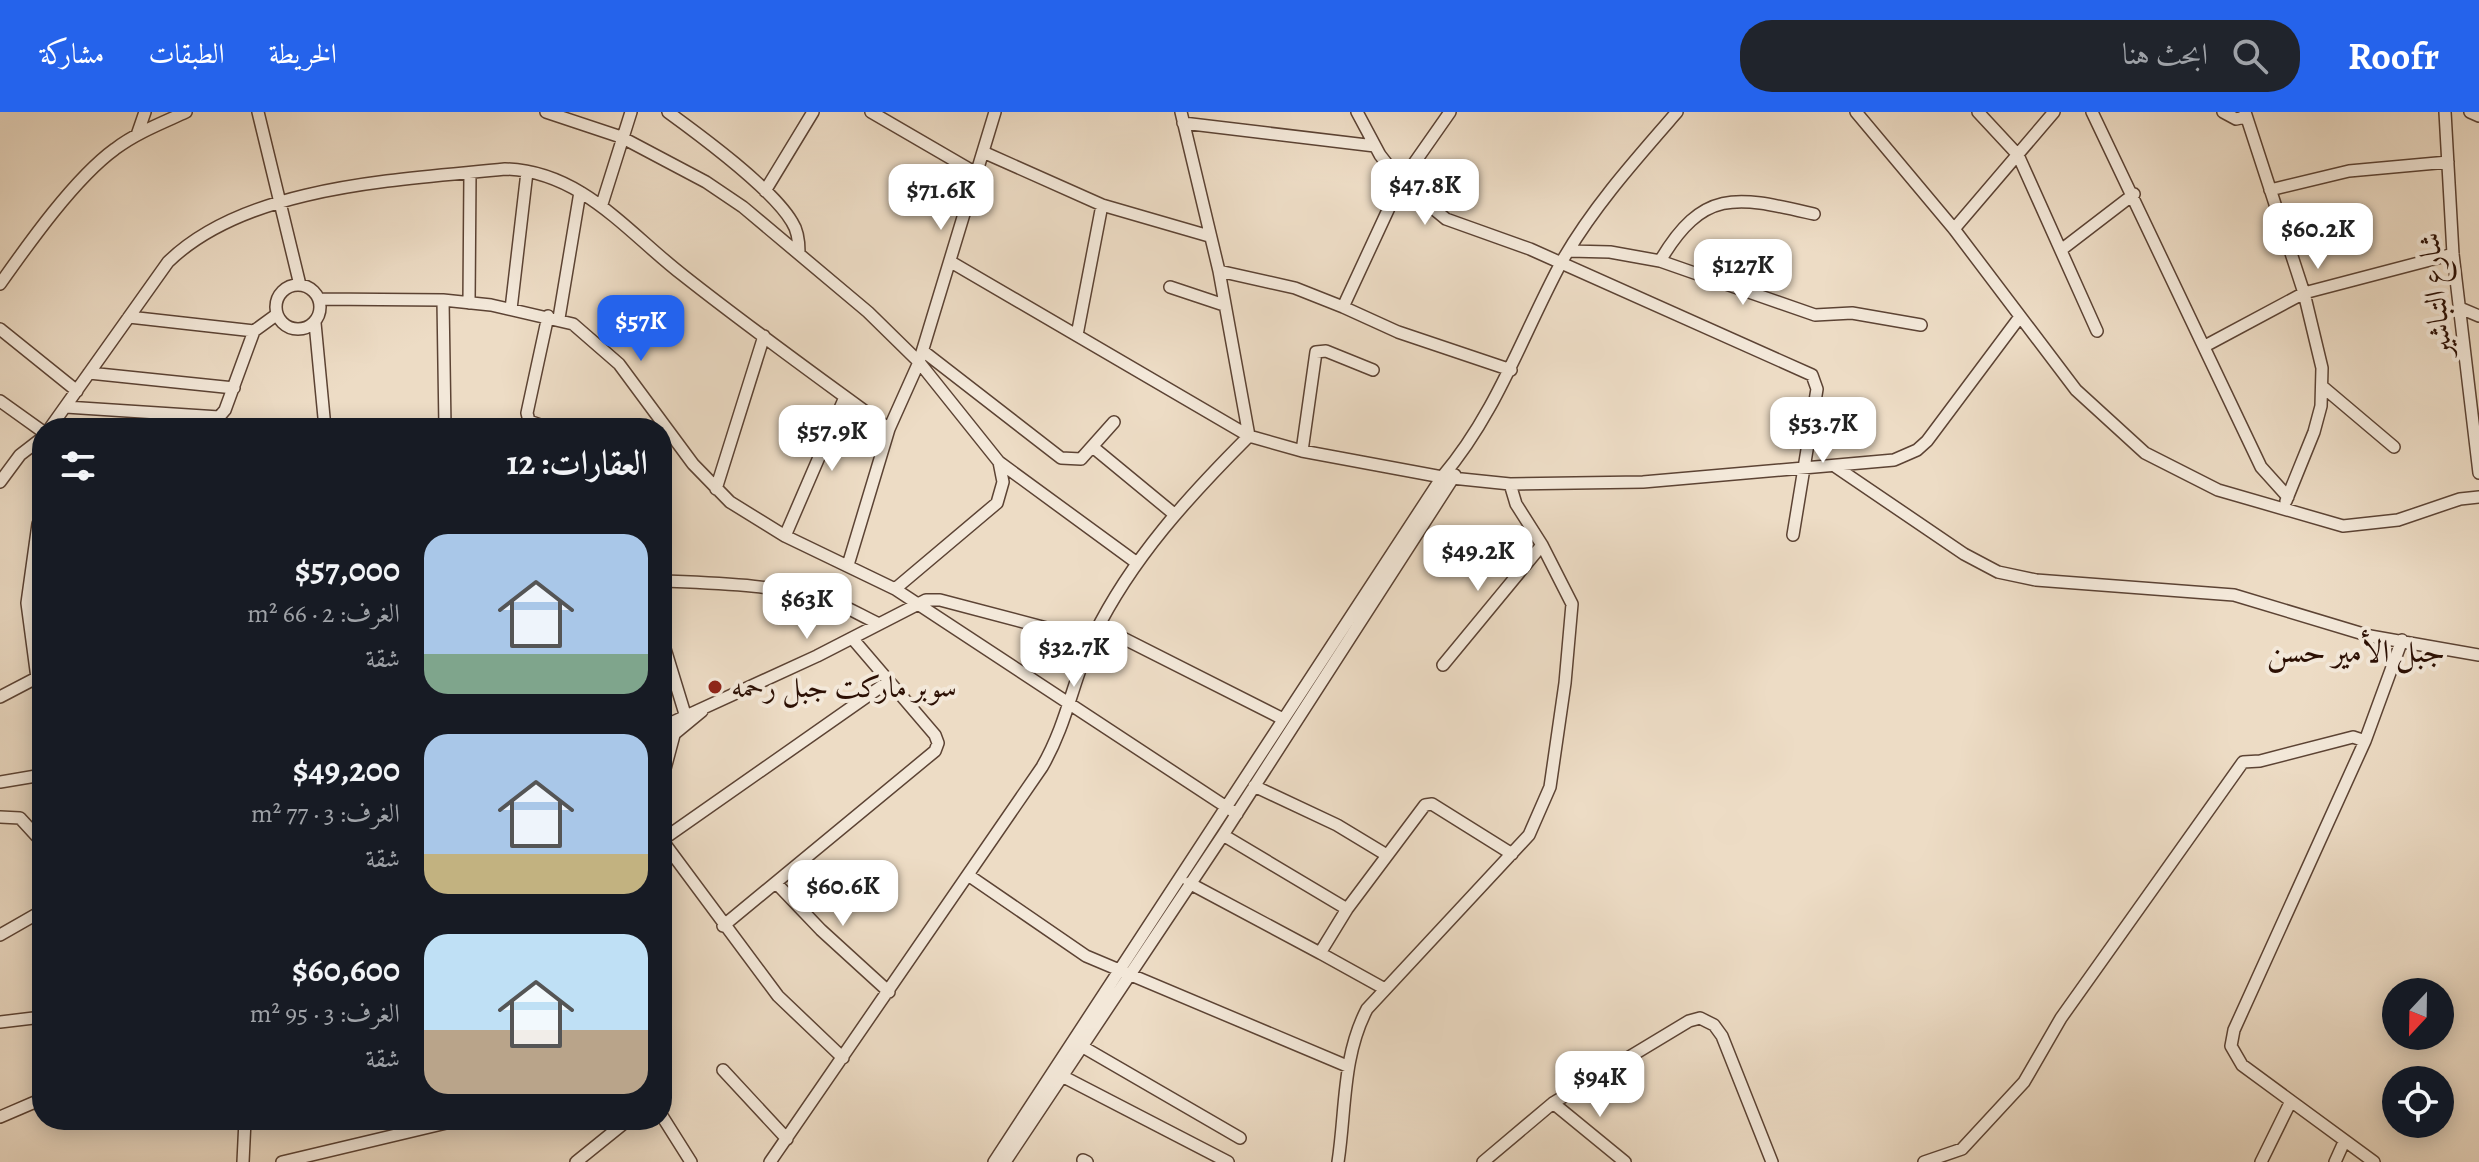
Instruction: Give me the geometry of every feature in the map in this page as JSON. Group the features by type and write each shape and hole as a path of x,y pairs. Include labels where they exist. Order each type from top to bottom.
{"street":[{"path":"137,135 145,112"},
{"path":"0,284 29,242 104,159 137,135 186,112"},
{"path":"258,112 300,285"},
{"path":"546,112 621,137 706,182 799,252 921,356 1061,458 1081,459 1114,422"},
{"path":"602,204 631,112"},
{"path":"668,112 765,191 793,223 799,252"},
{"path":"765,191 813,112"},
{"path":"871,112 976,173"},
{"path":"848,565 889,429 921,356 995,112"},
{"path":"1357,112 1375,146 1401,182 1452,222 1523,246 1812,375 1817,389 1793,535"},
{"path":"1343,307 1401,182 1450,112"},
{"path":"1005,1162 1126,971 1237,814 1448,478 1511,370 1560,265 1625,174 1677,112"},
{"path":"1856,112 1954,229 2076,390 2145,453 2194,481 2286,502 2330,524 2357,526 2398,520 2460,499 2479,497"},
{"path":"1978,112 2018,155 2097,331"},
{"path":"1954,229 2054,112"},
{"path":"2092,112 2134,194 2261,467 2286,502"},
{"path":"2223,112 2236,119 2246,114 2318,344 2323,387 2314,432 2286,502"},
{"name":"شارع التباشير","path":"2445,112 2453,254 2479,473"},
{"path":"2470,112 2479,116"},
{"path":"1249,436 1219,271 1182,118 1375,146"},
{"path":"983,152 1102,205 1209,236"},
{"path":"2270,190 2349,171 2448,162"},
{"path":"58,418 152,282 185,245 224,221 279,202 505,169 527,172 580,192 602,204 682,275 889,429"},
{"path":"511,309 527,172"},
{"path":"469,303 470,173"},
{"path":"528,418 580,192"},
{"path":"2061,250 2134,194"},
{"path":"1660,261 1681,231 1721,202 1755,202 1814,214"},
{"path":"1077,335 1088,294 1102,205"},
{"path":"1569,251 1610,252 1660,261 1737,286 1801,312 1852,313 1921,325"},
{"path":"2205,346 2304,293 2453,254"},
{"path":"951,262 1249,436 1302,451 1448,478 1510,484 1643,482 1894,460 1917,450 2019,318"},
{"path":"1219,271 1295,288 1398,332 1511,370"},
{"path":"214,418 222,415 254,331 276,315 280,293 300,285 312,289 319,299 321,312 315,323 305,329 294,330 283,325 276,315"},
{"path":"1170,287 1224,305"},
{"path":"319,299 443,300 553,317 585,332 619,364 654,418"},
{"path":"443,300 445,418"},
{"path":"2460,308 2479,316"},
{"path":"129,317 254,331"},
{"path":"315,323 324,418"},
{"path":"0,329 77,391"},
{"path":"716,489 764,336"},
{"path":"1302,451 1316,352 1326,351 1373,370"},
{"path":"921,356 999,462 1137,563"},
{"path":"89,373 234,388"},
{"path":"2323,387 2394,447"},
{"path":"785,536 845,397"},
{"path":"0,401 32,424"},
{"path":"66,407 200,418"},
{"path":"770,1162 1042,767 1071,707 1092,640 1137,563 1174,514 1249,436"},
{"path":"672,442 730,502 785,536 895,589 1237,814"},
{"path":"0,482 20,455 32,447"},
{"path":"1094,448 1174,514"},
{"path":"895,589 997,503 1003,482 999,462"},
{"path":"1836,467 1964,554 1998,572 2036,580 2234,595 2370,636 2479,655"},
{"path":"994,1162 1058,1074 1083,1047 1226,806 1448,478"},
{"path":"1338,1162 1347,1066 1357,1027 1367,1009 1512,854 1538,821 1550,787 1572,623 1570,596 1516,504 1510,484"},
{"path":"1443,665 1542,545"},
{"path":"32,567 27,603 32,631"},
{"path":"672,581 719,583 818,598 836,603 879,624"},
{"path":"672,721 852,638 916,604 940,600 1092,640"},
{"path":"1099,626 1283,719"},
{"path":"723,926 935,751 938,743 935,735 852,638"},
{"path":"2374,1162 2290,1103 2233,1055 2232,1039 2365,741 2402,640"},
{"path":"672,672 685,714"},
{"path":"0,697 32,680"},
{"path":"672,833 889,681"},
{"path":"672,736 710,703"},
{"path":"672,745 675,734"},
{"path":"1924,1162 1962,1149 2024,1082 2061,1018 2243,762 2353,737 2365,741"},
{"path":"0,782 32,777"},
{"path":"1254,786 1337,825 1385,854"},
{"path":"1320,953 1385,854 1428,803 1512,854"},
{"path":"0,818 20,818 32,831"},
{"path":"1223,835 1347,909"},
{"path":"672,854 778,996 843,1058"},
{"path":"968,875 1074,948 1236,1021 1347,1066"},
{"path":"1189,883 1385,989"},
{"path":"777,884 821,930 889,992"},
{"path":"0,935 32,917"},
{"path":"0,1022 32,1018"},
{"path":"1483,1162 1553,1103 1689,1021 1707,1020 1722,1036 1772,1162"},
{"path":"1083,1047 1240,1138"},
{"path":"723,1070 787,1139"},
{"path":"1058,1074 1228,1162"},
{"path":"0,1117 32,1103"},
{"path":"1553,1103 1625,1162"},
{"path":"2261,1162 2290,1103"},
{"path":"243,1162 245,1130"},
{"path":"282,1162 417,1130"},
{"path":"576,1162 616,1130"},
{"path":"671,1130 691,1162"},
{"path":"2335,1162 2344,1142"}],"place":[{"name":"سوبر ماركت جبل رحمه","path":"715,687"}],"district":[{"name":"جبل الأمير حسن","path":"2356,651"}]}
